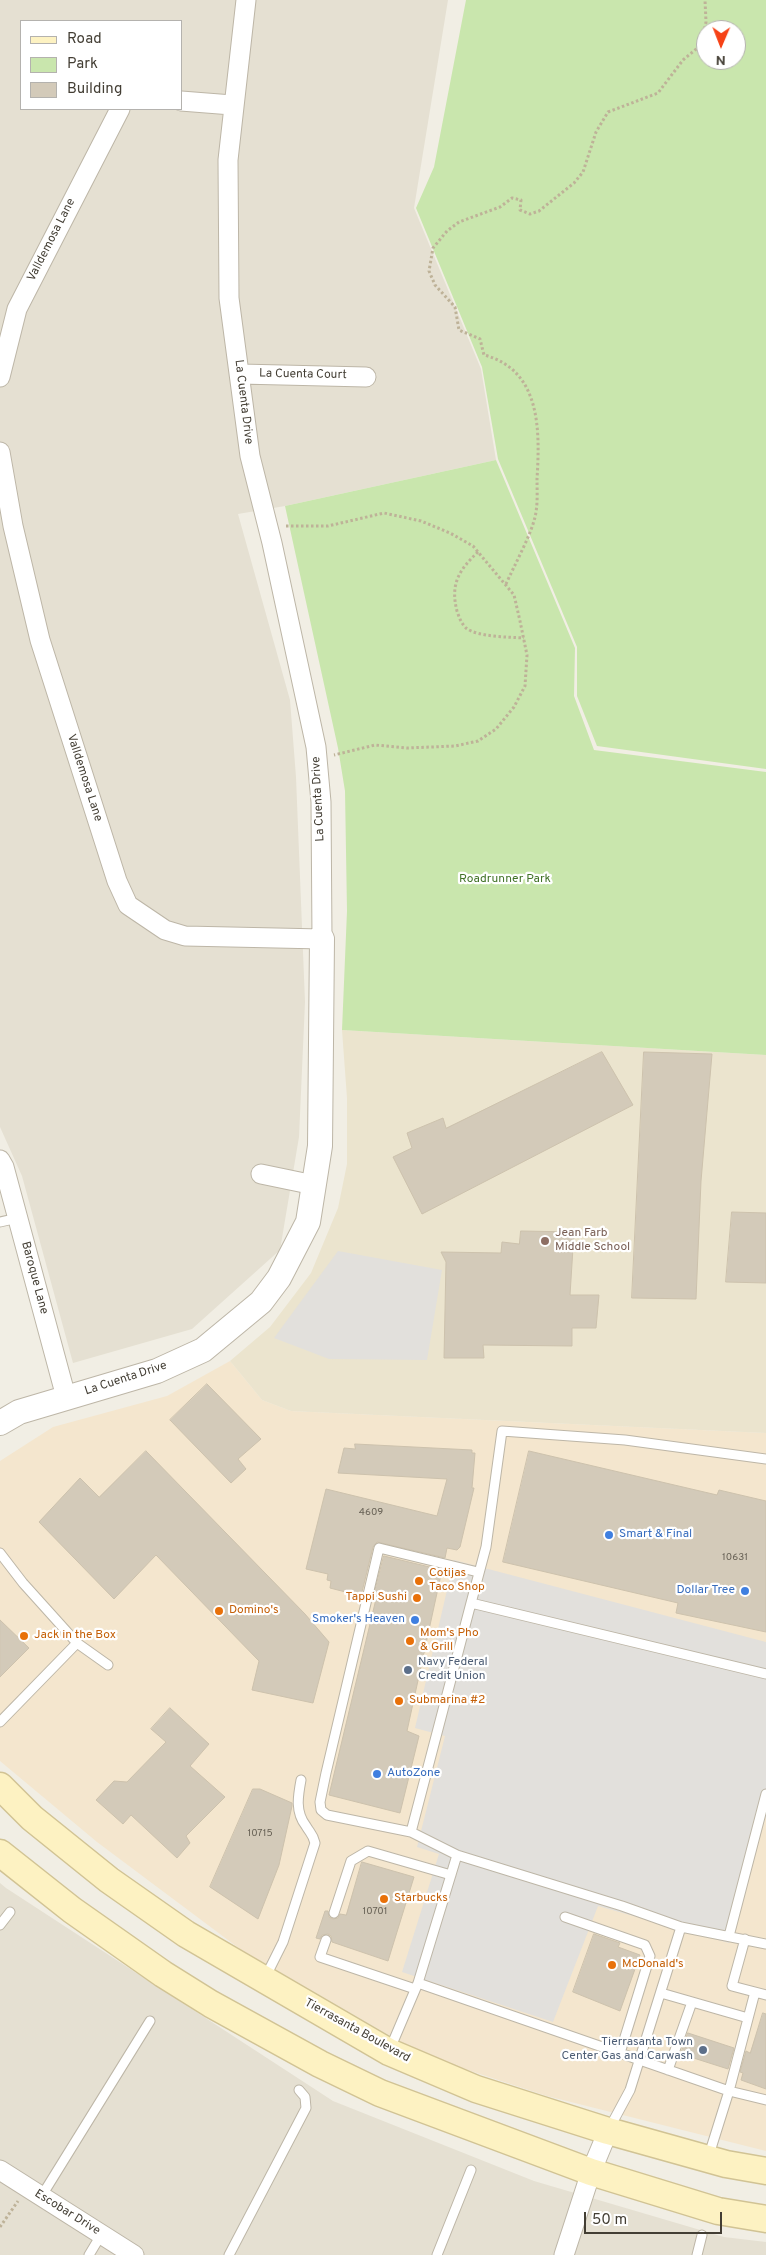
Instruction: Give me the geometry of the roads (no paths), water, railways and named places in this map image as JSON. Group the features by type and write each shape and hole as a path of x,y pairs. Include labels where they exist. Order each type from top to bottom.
{"main road":[{"name":"Tierrasanta Boulevard","path":"0,1786 32,1818 109,1880 186,1934 389,2052 476,2089 608,2131 707,2159 766,2171"},
{"path":"0,1853 72,1910 163,1974 211,2004 320,2064 380,2093 591,2172 718,2210 766,2219"}],"street":[{"name":"La Cuenta Drive","path":"0,1423 19,1412 157,1371 203,1350 261,1302 279,1278 308,1222 320,1146 322,938 320,802 317,760 268,527 250,456 229,298 228,160 232,105 246,0"},
{"path":"182,101 232,105"},
{"name":"Valldemosa Lane","path":"0,377 17,309 119,110"},
{"name":"La Cuenta Court","path":"240,374 366,377"},
{"name":"Valldemosa Lane","path":"0,452 13,526 40,640 117,881 128,905 165,930 185,936 322,938"},
{"name":"Baroque Lane","path":"0,1160 9,1220 66,1397"},
{"path":"261,1174 314,1185"},
{"path":"564,2255 591,2172 608,2131"},
{"name":"Escobar Drive","path":"0,2170 134,2255"}],"lane":[{"path":"411,1832 486,1547 502,1431 625,1440 766,1459"},
{"path":"478,1572 379,1548 320,1802 321,1810 327,1815 411,1832 458,1855 681,1927 766,1944"},
{"path":"0,1553 23,1583 77,1643 108,1665"},
{"path":"471,1603 766,1674"},
{"path":"0,1722 77,1643"},
{"path":"264,1980 283,1942 315,1843 313,1834 304,1825 297,1804 301,1780"},
{"path":"729,1936 766,1794"},
{"path":"334,1913 351,1861 368,1850 451,1876"},
{"path":"389,2052 416,1986 458,1855"},
{"path":"0,1924 10,1912"},
{"path":"565,1917 645,1945 650,1956 620,2053"},
{"path":"608,2131 630,2090 681,1927"},
{"path":"744,1939 732,1986 766,1995"},
{"path":"326,1940 320,1957 416,1986 729,2090 766,2100"},
{"path":"707,2159 729,2090 755,1992"},
{"path":"661,1993 748,2018"},
{"path":"668,2070 692,2002"},
{"path":"34,2193 150,2021"},
{"path":"230,2255 306,2108 305,2098 299,2090"},
{"path":"437,2255 471,2170"},
{"path":"89,2255 101,2234"},
{"path":"698,2255 702,2235"}],"place":[{"name":"Jean Farb Middle School","path":"545,1241"},
{"name":"Smart & Final","path":"609,1535"},
{"name":"Cotijas Taco Shop","path":"419,1581"},
{"name":"Dollar Tree","path":"745,1591"},
{"name":"Tappi Sushi","path":"417,1598"},
{"name":"Domino's","path":"219,1611"},
{"name":"Smoker's Heaven","path":"415,1620"},
{"name":"Jack in the Box","path":"24,1636"},
{"name":"Mom's Pho & Grill","path":"410,1641"},
{"name":"Navy Federal Credit Union","path":"408,1670"},
{"name":"Submarina #2","path":"399,1701"},
{"name":"AutoZone","path":"377,1774"},
{"name":"Starbucks","path":"384,1899"},
{"name":"McDonald's","path":"612,1965"},
{"name":"Tierrasanta Town Center Gas and Carwash","path":"703,2050"}],"park label":[{"name":"Roadrunner Park","path":"505,880"}]}
